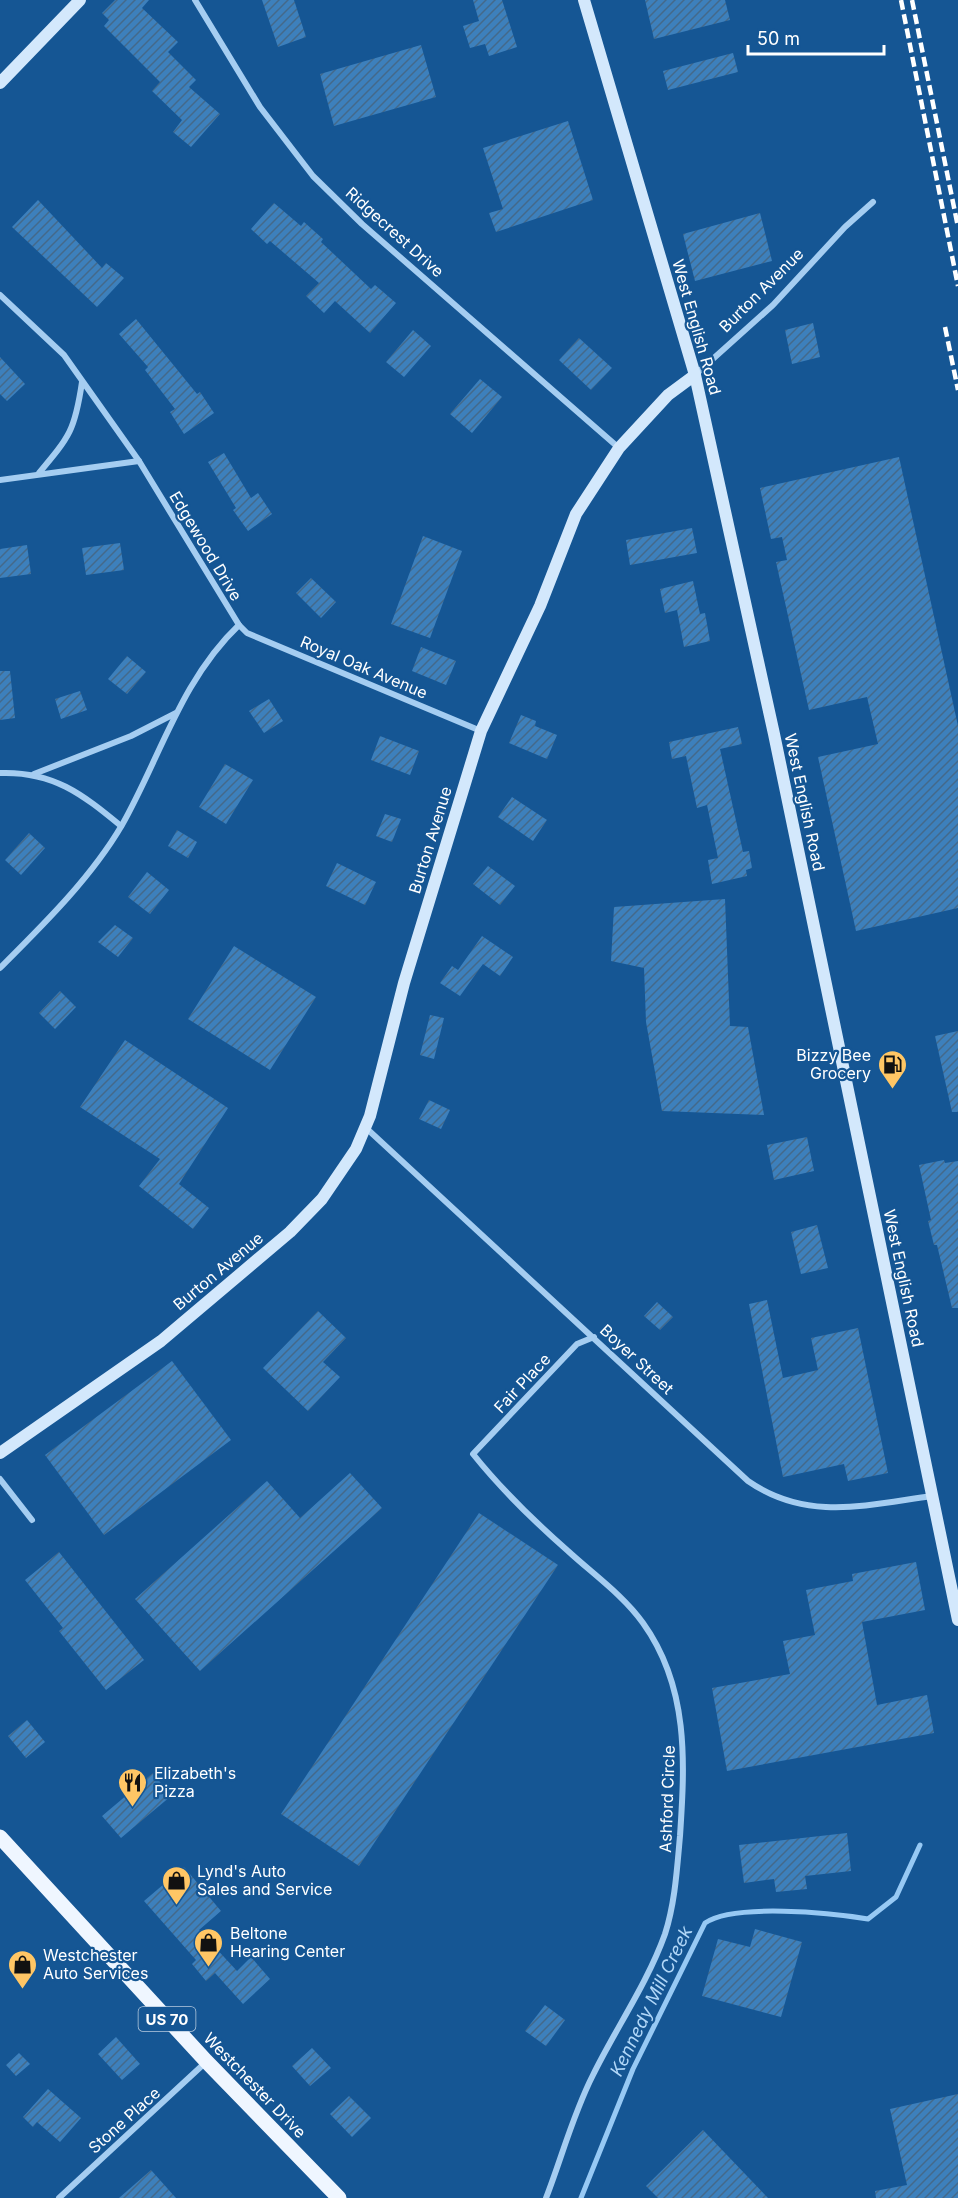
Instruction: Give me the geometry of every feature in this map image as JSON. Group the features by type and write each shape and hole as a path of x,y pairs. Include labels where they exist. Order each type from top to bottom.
{"main road":[{"path":"0,83 80,0"},
{"name":"West English Road","path":"584,0 696,375 757,656 958,1620"},
{"name":"Burton Avenue","path":"0,1453 161,1341 290,1232 322,1199 356,1149 365,1127 404,984 481,731 540,606 576,514 619,448 668,395 696,375"},
{"name":"Westchester Drive","path":"0,1837 206,2061 339,2198"}],"street":[{"name":"Ridgecrest Drive","path":"195,0 260,107 313,176 362,224 619,448"},
{"name":"Burton Avenue","path":"696,375 773,305 845,227 873,202"},
{"name":"Edgewood Drive","path":"0,295 64,355 139,460 238,625 220,643 176,712 121,826 86,874 0,968"},
{"path":"39,473 64,442 76,422 82,381"},
{"path":"0,480 139,460"},
{"name":"Royal Oak Avenue","path":"238,625 247,633 481,731"},
{"path":"34,774 131,736 176,712"},
{"path":"0,773 34,774 63,784 85,797 121,826"},
{"name":"Boyer Street","path":"365,1127 594,1336 748,1481 766,1494 797,1504 835,1509 933,1496"},
{"name":"Fair Place","path":"473,1454 577,1344 594,1336"},
{"name":"Ashford Circle","path":"473,1454 490,1475 565,1549 611,1588 643,1622 662,1655 675,1686 683,1726 683,1800 673,1904 649,1971 592,2076 546,2198"},
{"path":"0,1479 32,1520"},
{"name":"Stone Place","path":"59,2198 206,2061"}],"building":[{"path":"115,0 149,0 142,8 178,42 168,52 196,80 189,87 220,114 191,147 173,132 182,120 152,91 160,82 104,26 109,20 102,13"},
{"path":"262,0 294,0 306,37 278,47"},
{"path":"473,0 502,0 517,47 489,56 485,44 470,48 463,26 479,21"},
{"path":"645,0 725,0 730,20 654,39"},
{"path":"421,45 436,97 334,126 320,74"},
{"path":"733,53 738,72 668,90 663,71"},
{"path":"568,121 593,200 496,232 489,213 503,209 483,148"},
{"path":"38,200 102,268 106,263 124,278 97,307 12,227"},
{"path":"274,203 301,226 304,222 323,239 321,242 371,289 375,285 396,303 370,333 335,301 324,313 306,296 319,283 270,241 267,244 251,229"},
{"path":"760,213 772,261 695,281 683,234"},
{"path":"136,319 197,394 200,392 214,413 184,434 170,412 175,409 145,370 148,367 119,334"},
{"path":"813,323 820,357 792,364 785,330"},
{"path":"413,330 431,346 404,377 386,362"},
{"path":"579,338 612,368 591,390 559,360"},
{"path":"0,357 25,384 7,401 0,394"},
{"path":"480,379 502,397 472,433 450,414"},
{"path":"224,453 251,498 258,493 272,514 248,531 233,510 236,508 208,462"},
{"path":"899,457 958,726 958,908 856,931 818,757 878,744 867,697 809,710 776,562 787,560 782,537 771,539 760,488"},
{"path":"692,528 697,553 630,565 626,540"},
{"path":"423,536 462,551 430,638 391,624"},
{"path":"120,543 124,570 86,575 82,548"},
{"path":"27,545 31,574 0,578 0,549"},
{"path":"311,578 336,602 321,618 296,593"},
{"path":"693,581 700,614 705,613 710,641 684,647 677,610 665,613 660,589"},
{"path":"421,647 456,661 446,685 412,671"},
{"path":"127,656 146,672 127,694 108,679"},
{"path":"0,671 10,671 15,718 0,720"},
{"path":"80,691 87,710 61,719 55,699"},
{"path":"269,699 283,721 264,733 249,711"},
{"path":"521,715 536,721 535,726 557,735 547,759 509,743"},
{"path":"738,727 742,744 720,749 743,852 749,851 752,868 746,870 747,876 712,884 708,860 718,858 707,805 697,808 686,756 672,759 669,742"},
{"path":"380,736 419,751 410,775 371,760"},
{"path":"225,764 253,780 226,824 199,807"},
{"path":"512,797 547,820 533,841 498,817"},
{"path":"385,814 401,819 392,842 376,836"},
{"path":"177,830 197,842 188,858 168,846"},
{"path":"29,833 45,848 21,875 5,860"},
{"path":"337,863 376,882 365,905 326,886"},
{"path":"488,866 515,886 500,905 473,884"},
{"path":"147,872 169,890 150,914 128,897"},
{"path":"725,899 730,1026 748,1027 764,1115 662,1111 646,1022 644,968 611,961 614,907"},
{"path":"115,925 133,938 118,957 98,942"},
{"path":"482,936 513,957 500,976 483,964 460,996 440,983 452,966 458,970"},
{"path":"234,946 316,997 270,1070 188,1019"},
{"path":"60,991 76,1007 55,1029 39,1013"},
{"path":"430,1015 444,1018 434,1059 420,1055"},
{"path":"958,1031 958,1112 952,1112 935,1036"},
{"path":"125,1040 228,1108 179,1184 209,1208 193,1229 139,1186 160,1159 80,1107"},
{"path":"429,1100 450,1110 441,1129 419,1119"},
{"path":"807,1137 814,1171 774,1180 767,1145"},
{"path":"944,1160 945,1163 958,1161 958,1308 952,1308 937,1245 934,1245 919,1165"},
{"path":"817,1225 828,1268 801,1274 791,1232"},
{"path":"767,1300 783,1378 818,1370 811,1338 858,1328 888,1473 848,1481 844,1464 783,1477 749,1304"},
{"path":"657,1302 673,1317 660,1330 644,1316"},
{"path":"318,1311 346,1338 323,1362 340,1377 308,1411 263,1368"},
{"path":"172,1361 231,1440 104,1535 45,1455"},
{"path":"350,1473 382,1508 200,1671 135,1599 267,1481 300,1518"},
{"path":"479,1513 558,1565 359,1866 281,1814"},
{"path":"59,1552 144,1660 106,1690 59,1631 63,1628 25,1580"},
{"path":"916,1562 925,1610 862,1622 877,1705 927,1695 934,1733 727,1771 712,1688 790,1674 783,1641 815,1635 806,1590 853,1581 852,1574"},
{"path":"27,1720 45,1742 26,1758 8,1736"},
{"path":"153,1773 171,1796 121,1838 102,1816"},
{"path":"847,1833 851,1871 805,1876 807,1889 776,1892 774,1879 744,1883 739,1845"},
{"path":"184,1867 221,1911 199,1930 237,1971 251,1957 270,1979 243,2004 215,1973 206,1981 192,1964 196,1960 144,1901"},
{"path":"755,1929 802,1942 781,2017 702,1996 718,1939 750,1947"},
{"path":"545,2005 565,2020 546,2046 525,2031"},
{"path":"116,2037 140,2064 122,2080 98,2054"},
{"path":"312,2048 331,2068 310,2086 292,2066"},
{"path":"19,2053 30,2064 16,2076 6,2065"},
{"path":"48,2089 81,2118 60,2142 37,2122 33,2127 23,2117"},
{"path":"958,2094 958,2198 876,2198 875,2191 907,2185 890,2109"},
{"path":"349,2096 371,2118 352,2137 330,2114"},
{"path":"703,2130 768,2198 658,2198 646,2186"},
{"path":"151,2170 176,2198 119,2198"}],"waterway":[{"name":"Kennedy Mill Creek","path":"581,2198 633,2069 705,1923 719,1917 760,1911 808,1912 868,1919 896,1897 920,1845"}],"railway":[{"path":"901,0 958,286"},
{"path":"912,0 958,227"},
{"path":"945,327 958,390"}],"place":[{"name":"Bizzy Bee Grocery","path":"892,1090"},
{"name":"Elizabeth's Pizza","path":"133,1808"},
{"name":"Lynd's Auto Sales and Service","path":"176,1906"},
{"name":"Beltone Hearing Center","path":"209,1968"},
{"name":"Westchester Auto Services","path":"22,1990"}]}
